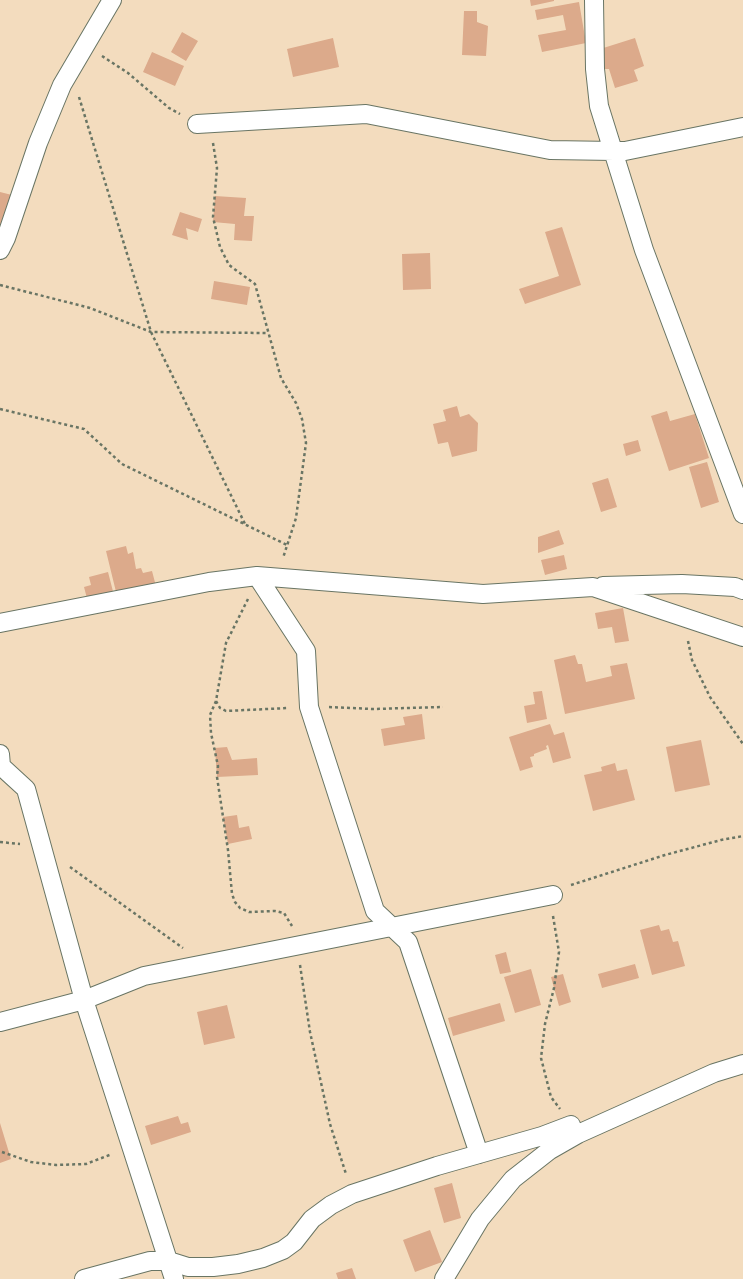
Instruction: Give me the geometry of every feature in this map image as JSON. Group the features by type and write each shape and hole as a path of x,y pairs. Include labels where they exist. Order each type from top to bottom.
{"street":[{"path":"0,250 6,238 38,143 62,85 112,0"},
{"path":"594,0 594,68 599,106 644,250 743,514"},
{"path":"197,124 366,114 550,150 614,151 625,151 743,126"},
{"path":"257,576 306,651 309,707 375,911 408,942 479,1154"},
{"path":"0,623 209,582 257,576 483,594 593,587 682,584 735,587 743,590"},
{"path":"593,587 743,637"},
{"path":"0,754 2,766 26,790 84,1000 174,1279"},
{"path":"0,1022 84,1000 144,976 553,895"},
{"path":"444,1279 480,1219 513,1179 550,1150 578,1134 714,1073 743,1064"},
{"path":"84,1279 150,1261 169,1261 188,1267 213,1267 238,1264 263,1258 283,1250 294,1242 312,1219 331,1205 352,1194 437,1166 542,1136 571,1125"}],"path":[{"path":"85,46 128,73 169,108 197,124 208,135 214,146 217,168 213,218 220,247 230,265 255,284 267,333 281,378 296,403 302,420 306,443 296,518 278,577"},
{"path":"71,69 151,332 246,526"},
{"path":"0,284 90,308 151,332 267,333"},
{"path":"0,409 84,429 122,464 186,494 246,526 287,545"},
{"path":"682,617 692,660 710,697 743,744"},
{"path":"571,1125 551,1096 542,1058 545,1024 554,988 559,952 553,910 553,895 557,891 573,884 665,855 721,840 743,836"},
{"path":"0,842 42,848 207,964"},
{"path":"2,1152 31,1162 56,1166 86,1164 128,1147 132,1147"}],"building":[{"path":"530,0 554,0 554,1 531,6"},
{"path":"579,2 586,43 542,52 538,35 566,30 563,15 537,20 535,10"},
{"path":"464,11 477,11 477,22 488,26 486,56 462,55"},
{"path":"182,32 198,41 186,61 171,52"},
{"path":"333,38 339,67 293,77 287,49"},
{"path":"635,38 644,66 634,70 638,81 615,88 609,69 603,69 597,50"},
{"path":"152,52 184,66 175,86 143,72"},
{"path":"0,192 12,195 2,227 0,226"},
{"path":"215,196 246,198 244,216 254,216 252,241 234,240 235,224 213,222"},
{"path":"180,212 202,219 198,232 186,228 188,240 172,235"},
{"path":"562,227 581,285 525,304 519,289 559,276 545,232"},
{"path":"430,253 431,289 403,290 402,254"},
{"path":"214,281 250,287 247,305 211,299"},
{"path":"457,406 460,417 469,414 478,423 477,451 452,457 448,442 438,444 433,424 446,421 443,410"},
{"path":"667,411 670,421 695,414 709,458 669,471 651,416"},
{"path":"638,440 641,451 626,456 623,444"},
{"path":"707,462 719,502 701,508 689,467"},
{"path":"608,478 617,507 601,512 592,483"},
{"path":"559,530 564,544 538,553 538,537"},
{"path":"126,546 128,554 133,552 136,569 141,568 143,573 152,571 157,590 118,600 106,551"},
{"path":"564,555 567,569 545,575 541,560"},
{"path":"108,572 116,603 90,610 84,587 91,585 89,577"},
{"path":"623,608 629,641 615,643 612,627 598,629 595,613"},
{"path":"575,655 578,664 582,664 586,682 612,676 610,666 627,663 635,699 565,714 554,660"},
{"path":"542,691 547,719 527,723 524,706 535,704 533,692"},
{"path":"422,714 425,739 384,746 381,729 405,725 403,717"},
{"path":"550,724 554,735 564,732 571,758 553,763 548,745 546,746 547,749 530,757 533,767 520,771 509,737"},
{"path":"701,740 710,785 675,792 666,747"},
{"path":"227,747 232,760 257,758 258,775 217,777 215,748"},
{"path":"615,763 617,771 627,769 635,800 593,811 584,775 602,771 601,767"},
{"path":"237,815 239,828 249,826 252,839 228,844 223,817"},
{"path":"659,925 661,931 669,929 673,942 678,941 685,966 652,975 640,930"},
{"path":"506,952 511,972 500,974 495,955"},
{"path":"635,964 639,978 602,988 598,974"},
{"path":"531,969 541,1005 515,1013 504,977"},
{"path":"563,974 571,1002 559,1006 551,977"},
{"path":"500,1003 505,1021 453,1036 448,1018"},
{"path":"227,1005 235,1038 204,1045 197,1012"},
{"path":"178,1116 181,1124 188,1122 191,1132 151,1145 145,1126"},
{"path":"0,1123 11,1159 0,1163"},
{"path":"452,1183 461,1218 444,1223 434,1188"},
{"path":"430,1230 442,1262 415,1272 403,1240"},
{"path":"352,1268 356,1279 338,1279 336,1273"}]}
